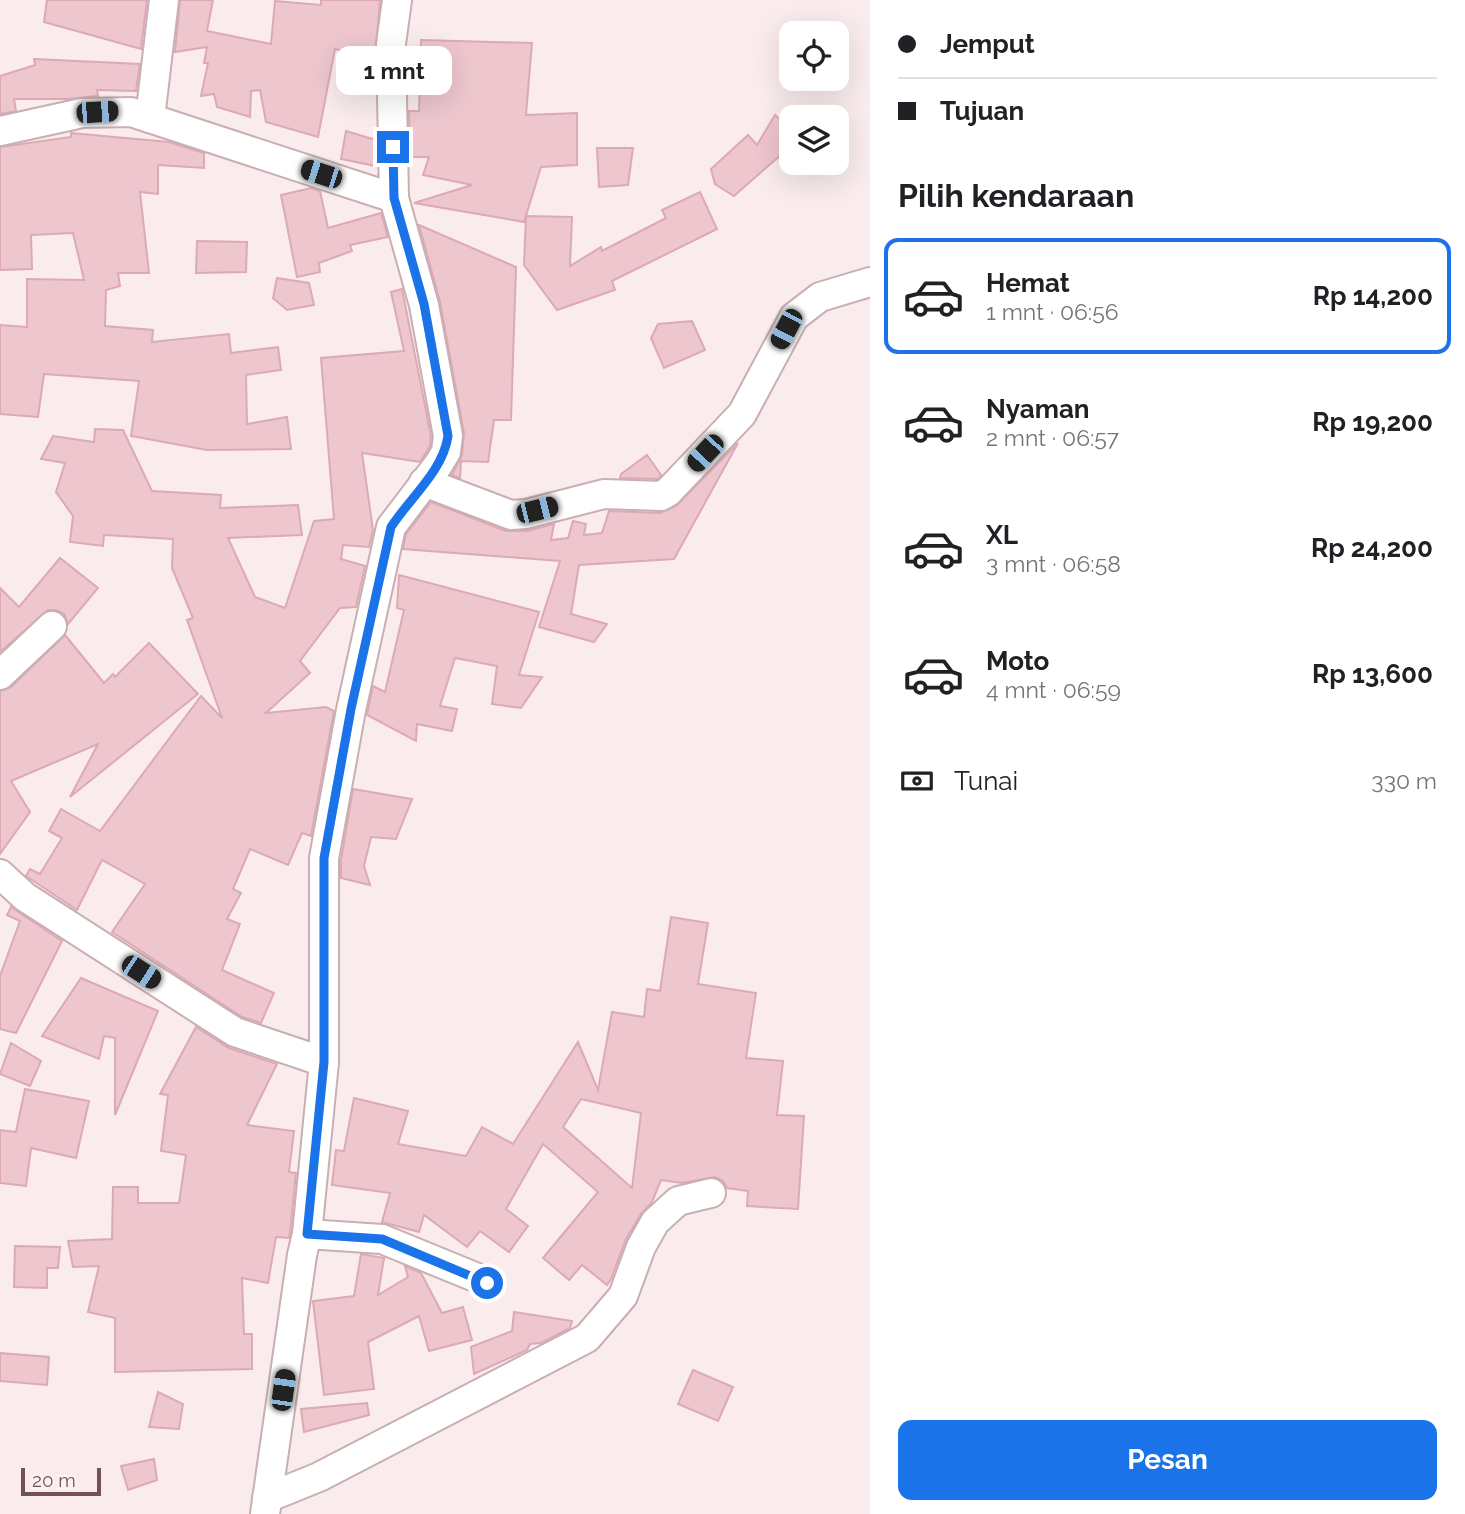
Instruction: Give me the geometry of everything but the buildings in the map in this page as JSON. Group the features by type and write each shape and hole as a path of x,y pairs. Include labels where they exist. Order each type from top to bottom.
{"street":[{"path":"150,118 164,0"},
{"path":"266,1506 307,1234 324,1062 324,858 351,709 391,527 446,452 448,436 424,304 394,198 391,44 397,0"},
{"path":"0,131 82,113 131,112 394,198"},
{"path":"424,482 511,515 526,514 604,494 661,496 668,492 741,414 794,317 820,297 870,282"},
{"path":"0,675 52,626"},
{"path":"0,874 25,897 235,1032 324,1062"},
{"path":"266,1506 587,1338 623,1296 641,1247 655,1222 678,1201 711,1193"},
{"path":"307,1234 382,1239 487,1283"}],"route":[{"path":"393,147 394,198 424,304 448,436 446,452 438,465 391,527 351,709 324,858 324,1062 307,1234 382,1239 487,1283"}]}
